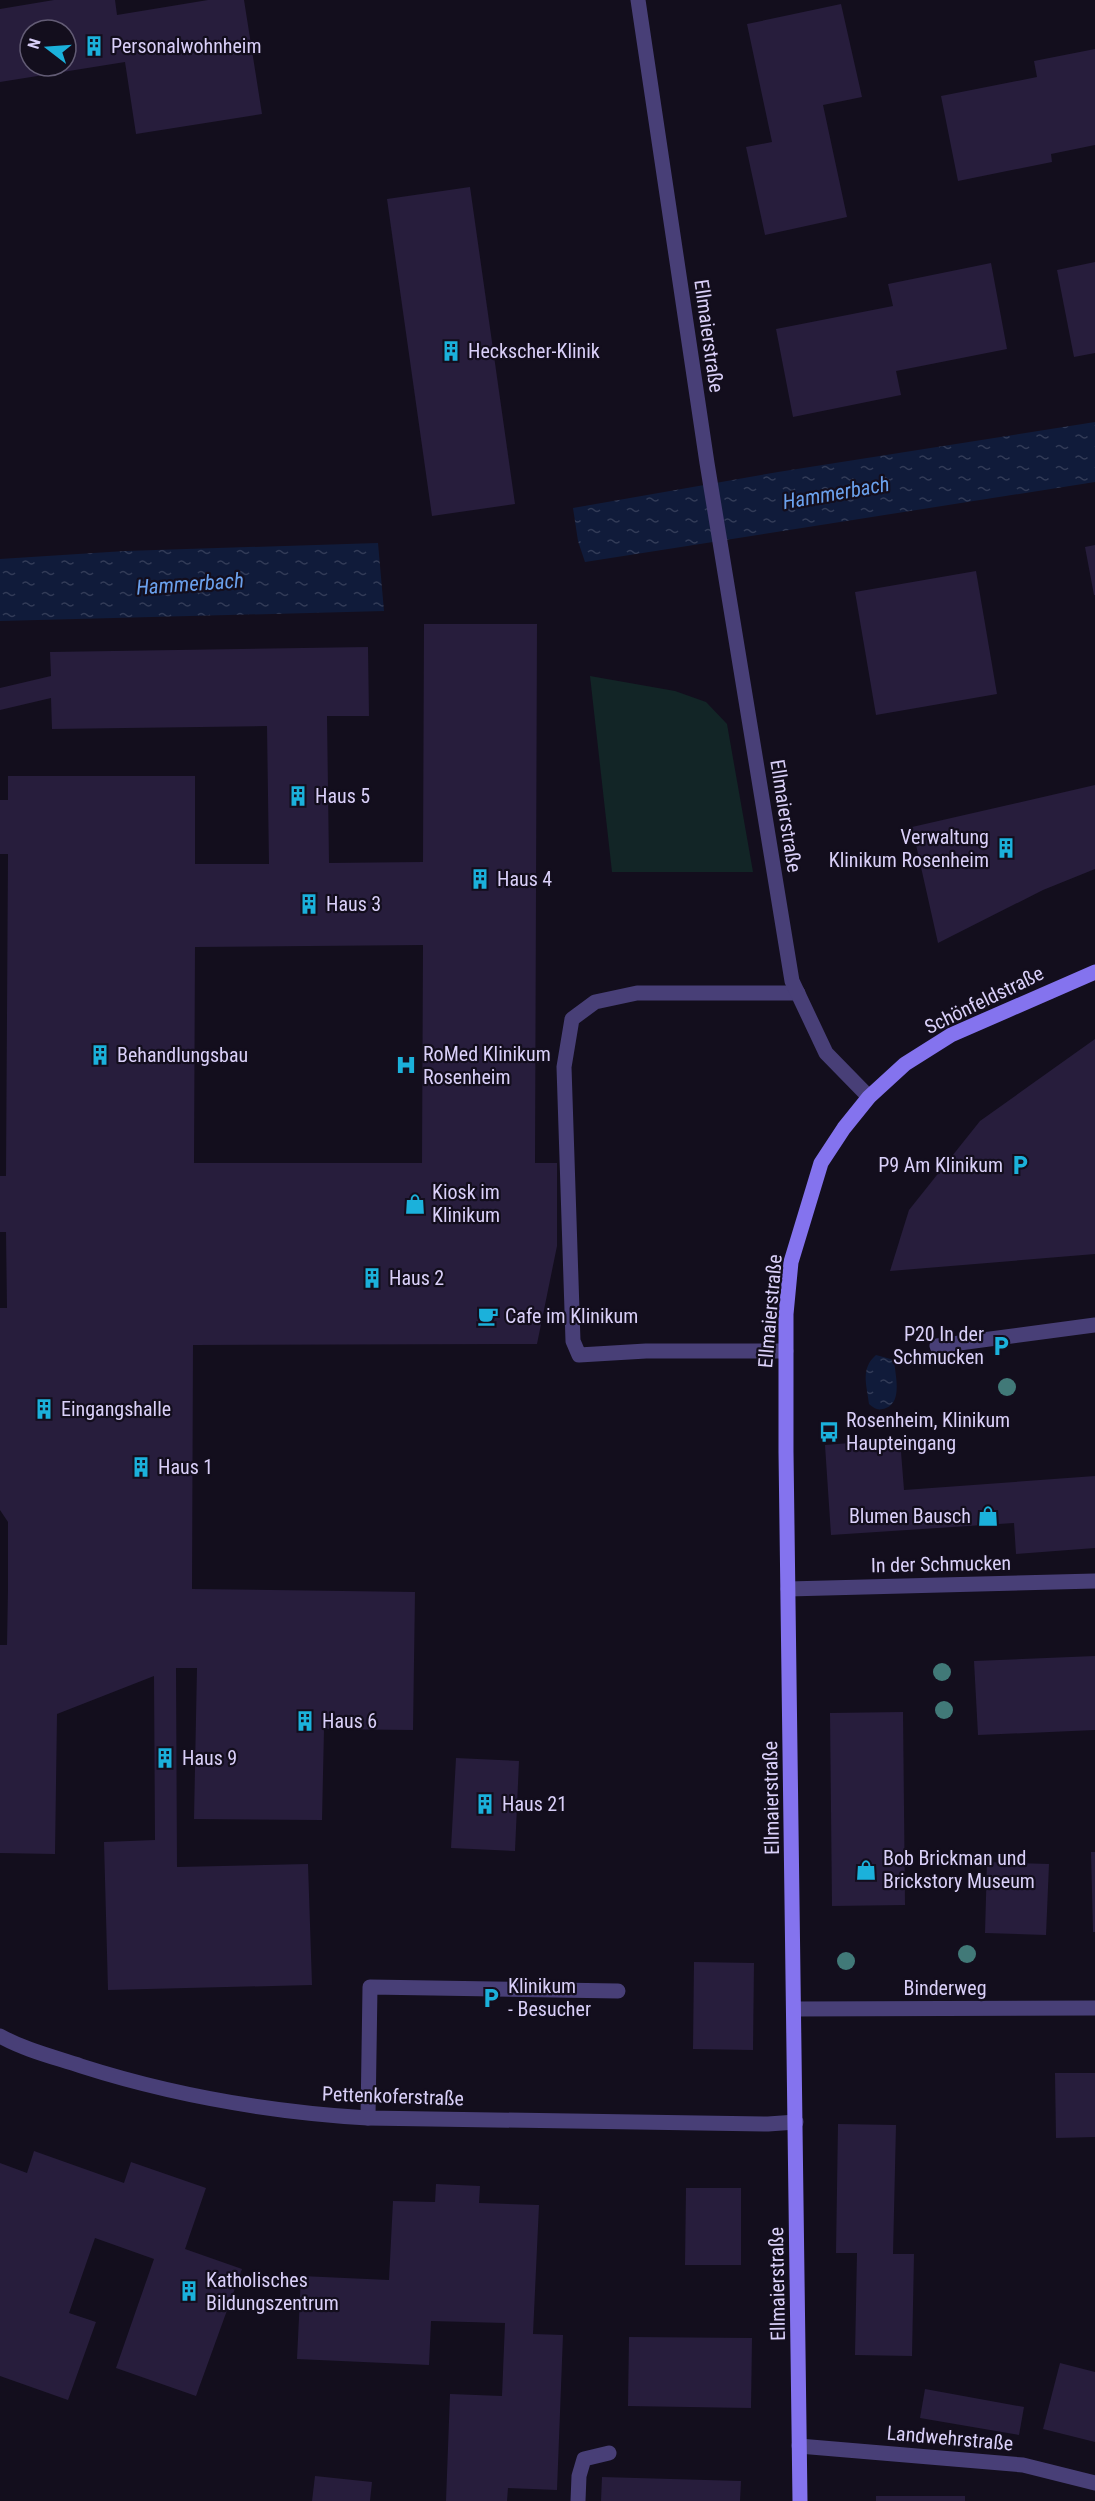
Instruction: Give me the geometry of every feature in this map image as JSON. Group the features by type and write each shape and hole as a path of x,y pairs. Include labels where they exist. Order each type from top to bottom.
{"street":[{"name":"Ellmaierstraße","path":"638,0 707,463 792,981 826,1053 869,1097 844,1128 821,1163 791,1262 786,1314 800,2501"},
{"name":"Schönfeldstraße","path":"869,1097 905,1065 951,1035 1095,972"},
{"path":"786,1351 646,1351 579,1355 573,1341 564,1068 572,1019 595,1002 637,993 798,993"},
{"path":"937,1346 1095,1325"},
{"name":"In der Schmucken","path":"788,1588 1095,1581"},
{"path":"368,2118 370,1987 618,1991"},
{"name":"Binderweg","path":"795,2008 1095,2008"},
{"name":"Pettenkoferstraße","path":"0,2036 28,2049 124,2080 177,2093 266,2109 368,2118 768,2124 796,2122"},
{"name":"Landwehrstraße","path":"799,2446 1023,2465 1095,2484"},
{"path":"578,2501 579,2476 585,2459 609,2453"}],"green space":[{"path":"590,676 675,691 706,702 727,724 753,872 612,872"}],"water":[{"name":"Hammerbach","path":"1095,422 1095,482 585,562 578,541 573,508 778,472"},
{"name":"Hammerbach","path":"378,543 384,611 0,621 0,559 125,551"},
{"path":"876,1355 894,1360 896,1380 895,1400 891,1405 881,1409 869,1404 866,1384 868,1366"}],"building":[{"path":"54,0 115,0 117,15 208,0 244,0 262,114 136,134 125,62 78,70 78,18 18,18 18,78 25,78 0,82 0,9"},
{"path":"841,4 862,97 823,105 847,217 765,235 746,147 772,142 747,24"},
{"path":"1095,49 1095,145 1051,154 1052,162 958,181 941,96 1037,77 1034,61"},
{"name":"Heckscher-Klinik","path":"470,187 515,504 432,516 387,199"},
{"path":"1095,262 1095,353 1074,357 1057,270"},
{"path":"991,263 1007,349 896,371 901,395 793,417 776,329 893,306 888,284"},
{"path":"1095,545 1095,595 1094,595 1085,547"},
{"path":"976,571 997,694 876,715 855,592"},
{"path":"424,624 537,624 535,1163 557,1163 557,1246 537,1344 193,1345 192,1589 415,1592 413,1730 324,1729 322,1820 194,1819 197,1668 176,1668 177,1867 308,1864 312,1985 108,1990 104,1842 155,1840 154,1676 57,1714 55,1854 0,1853 0,1645 7,1645 8,1589 8,1522 0,1510 0,1308 7,1308 6,1232 0,1232 0,1176 6,1176 8,854 0,854 0,800 8,800 8,776 195,776 195,864 269,864 267,726 52,729 51,698 0,710 0,688 51,676 50,652 368,647 369,716 327,716 329,863 423,862","holes":["423,945 422,1163 194,1163 195,947"]},
{"name":"Verwaltung Klinikum Rosenheim","path":"1095,785 1095,869 1043,890 938,943 912,827"},
{"name":"P9 Am Klinikum","path":"1095,1039 1095,1254 890,1271 909,1210 980,1121"},
{"path":"900,1439 904,1490 1095,1476 1095,1548 1016,1554 1014,1523 831,1535 825,1445"},
{"path":"1095,1656 1095,1730 978,1735 974,1661"},
{"path":"903,1712 905,1905 832,1906 830,1713"},
{"name":"Haus 21","path":"456,1758 519,1761 515,1851 451,1848"},
{"path":"1091,1852 1095,1852 1095,1932 1093,1932"},
{"path":"987,1862 1049,1864 1046,1935 985,1933"},
{"path":"694,1962 754,1963 753,2050 693,2049"},
{"path":"1055,2073 1095,2073 1095,2137 1056,2138"},
{"path":"838,2124 896,2125 893,2254 914,2254 912,2356 855,2355 857,2253 836,2253"},
{"name":"Katholisches Bildungszentrum","path":"34,2151 124,2183 131,2162 206,2188 185,2249 242,2269 196,2396 116,2368 154,2259 95,2238 69,2313 96,2322 68,2400 0,2376 0,2163 27,2173"},
{"path":"436,2184 480,2186 479,2203 539,2205 533,2334 563,2335 557,2490 508,2488 507,2501 446,2501 450,2394 502,2396 505,2323 431,2321 429,2365 297,2359 301,2276 389,2280 393,2201 435,2202"},
{"path":"686,2188 741,2188 741,2265 685,2265"},
{"path":"629,2337 752,2338 751,2408 628,2406"},
{"path":"1060,2363 1095,2372 1095,2442 1043,2429"},
{"path":"925,2389 1024,2407 1019,2435 920,2418"},
{"path":"315,2476 372,2482 370,2501 312,2501"},
{"path":"602,2477 741,2481 740,2501 601,2501"},
{"path":"876,2496 965,2496 965,2501 876,2501"}],"place":[{"name":"Personalwohnheim","path":"94,46"},
{"name":"Heckscher-Klinik","path":"451,351"},
{"name":"Haus 5","path":"298,796"},
{"name":"Verwaltung Klinikum Rosenheim","path":"1006,848"},
{"name":"Haus 4","path":"480,879"},
{"name":"Haus 3","path":"309,904"},
{"name":"Behandlungsbau","path":"100,1055"},
{"name":"RoMed Klinikum Rosenheim","path":"406,1065"},
{"name":"P9 Am Klinikum","path":"1020,1165"},
{"name":"Kiosk im Klinikum","path":"415,1204"},
{"name":"Haus 2","path":"372,1278"},
{"name":"Cafe im Klinikum","path":"488,1316"},
{"name":"P20 In der Schmucken","path":"1001,1346"},
{"name":"Eingangshalle","path":"44,1409"},
{"name":"Rosenheim, Klinikum Haupteingang","path":"829,1432"},
{"name":"Haus 1","path":"141,1467"},
{"name":"Blumen Bausch","path":"988,1516"},
{"name":"Haus 6","path":"305,1721"},
{"name":"Haus 9","path":"165,1758"},
{"name":"Haus 21","path":"485,1804"},
{"name":"Bob Brickman und Brickstory Museum","path":"866,1870"},
{"name":"Klinikum - Besucher","path":"491,1998"},
{"name":"Katholisches Bildungszentrum","path":"189,2291"}]}
